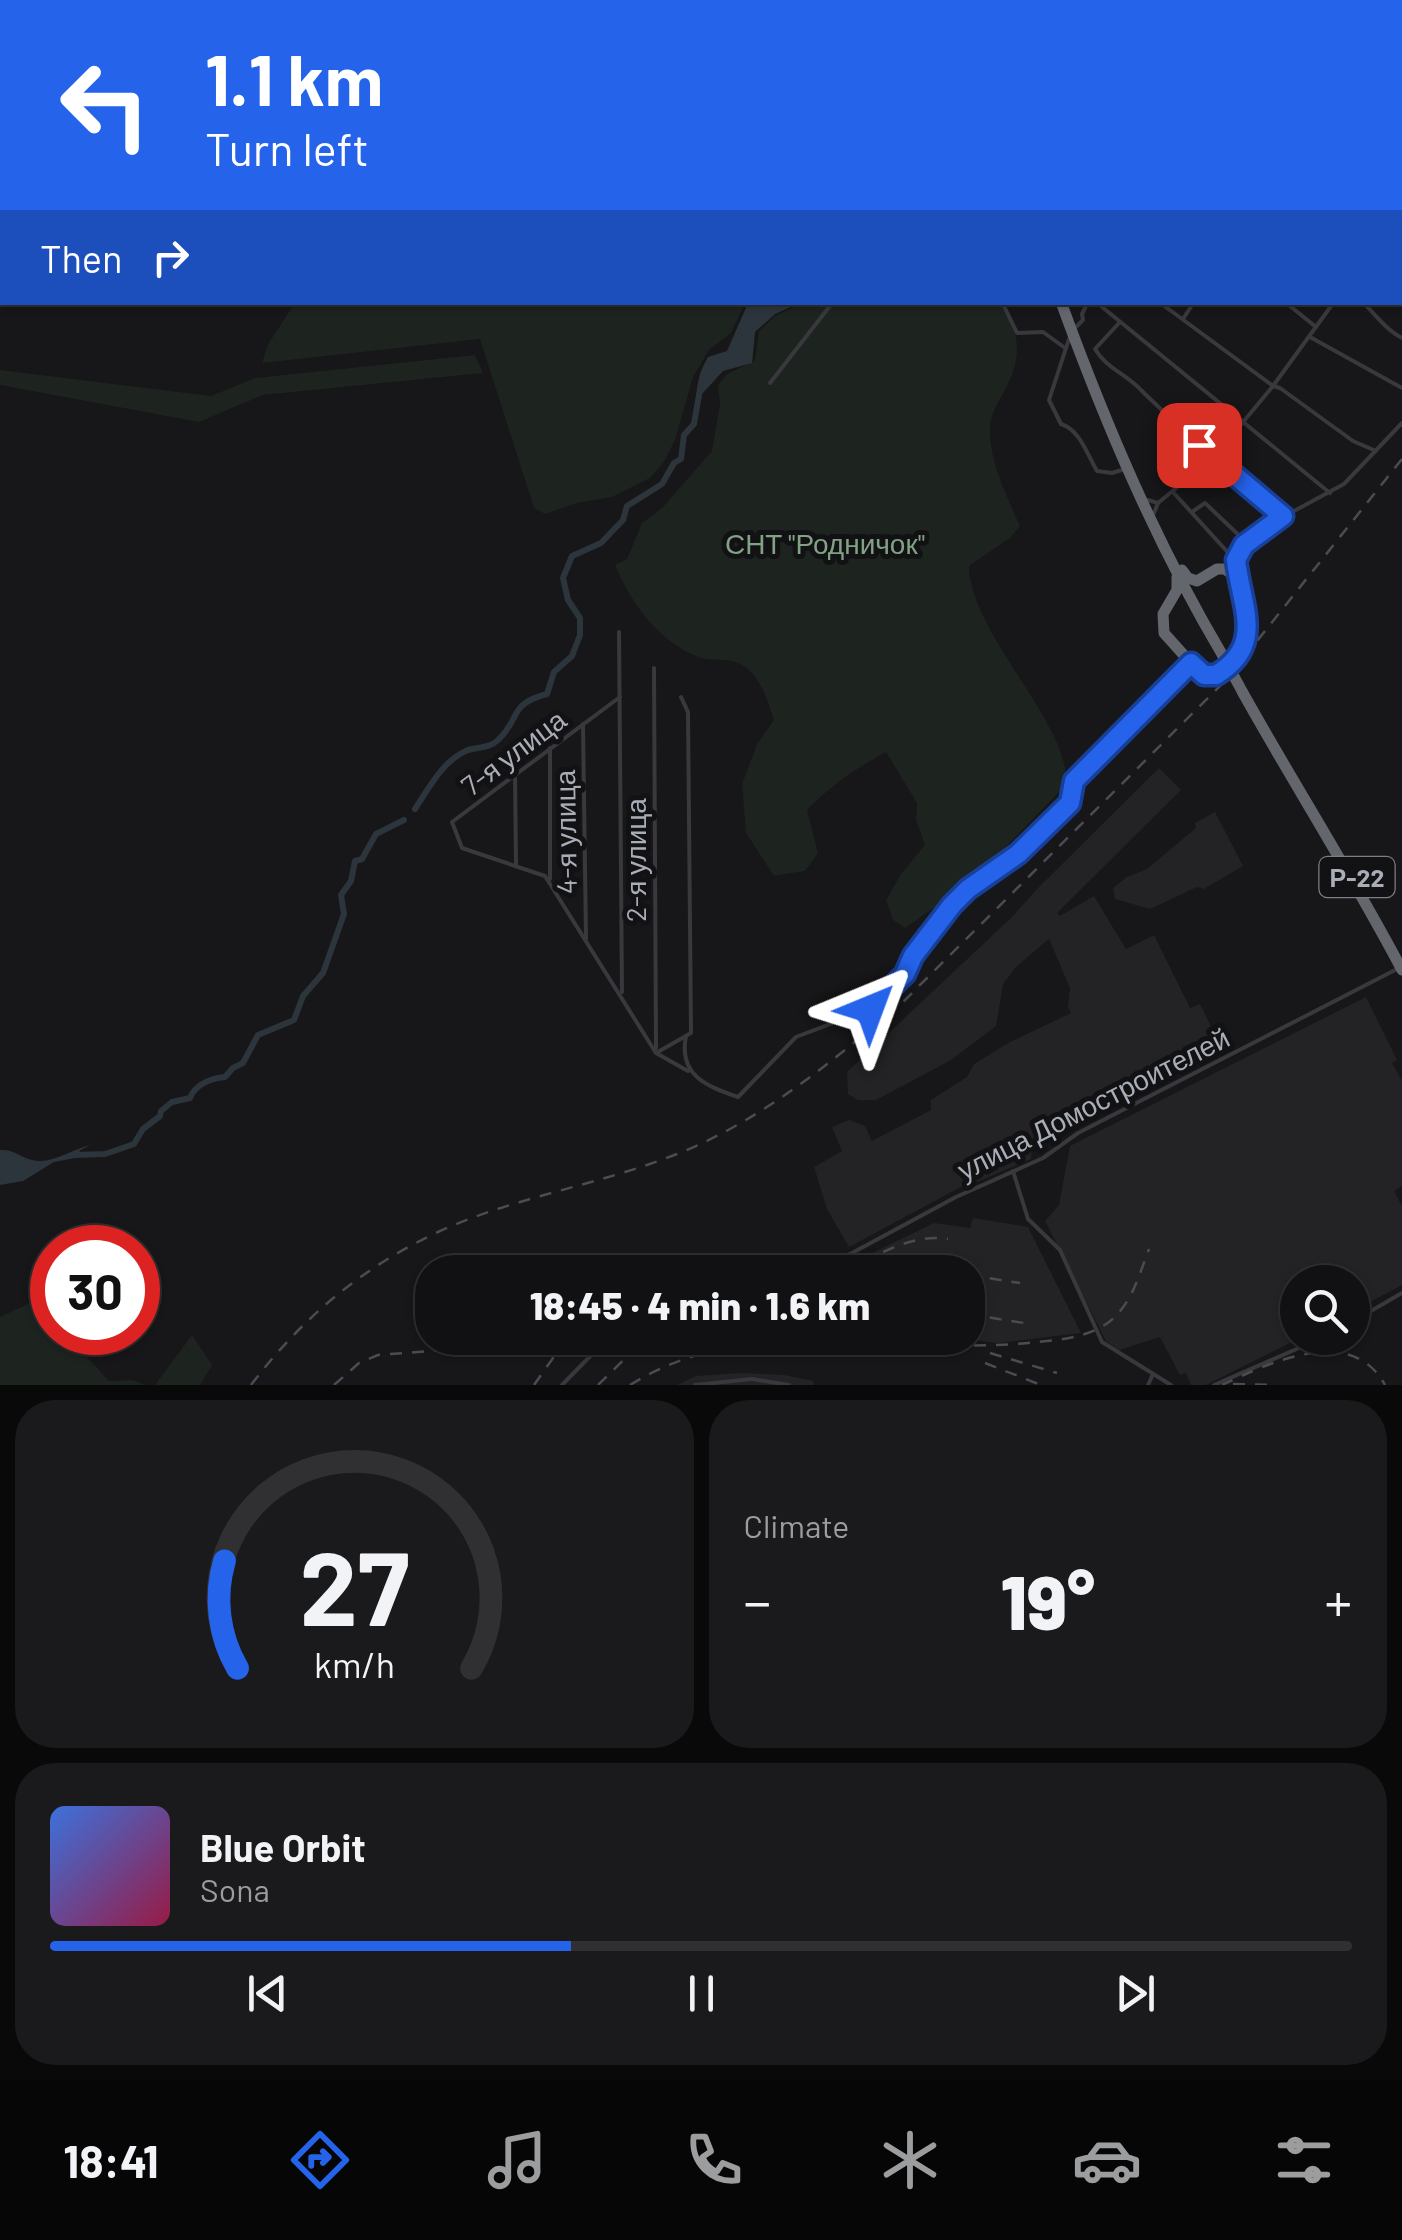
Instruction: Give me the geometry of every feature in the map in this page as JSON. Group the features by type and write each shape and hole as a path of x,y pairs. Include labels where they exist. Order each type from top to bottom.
{"highway":[{"name":"Р-22","path":"1065,305 1071,335 1125,469 1199,609 1402,965"},
{"name":"Р-22","path":"1071,335 1153,505 1179,572"},
{"path":"1238,579 1226,569 1197,581 1179,572 1178,586 1163,614 1164,632 1204,675 1216,675 1246,645 1248,628 1236,560 1239,550"},
{"path":"1199,609 1197,590 1212,573"},
{"path":"1172,597 1184,597 1199,609"},
{"name":"Р-22","path":"1246,691 1292,782 1359,887 1402,965"}],"street":[{"path":"770,383 831,305"},
{"path":"1003,305 1017,333 1071,335"},
{"path":"1086,305 1083,320 1071,335 1049,400 1061,424 1072,427 1097,471 1112,473 1125,469"},
{"path":"1100,305 1330,492"},
{"path":"1163,305 1272,386 1353,441 1376,451"},
{"path":"1183,320 1192,305"},
{"path":"1290,305 1316,326"},
{"path":"1153,505 1215,456 1332,305"},
{"path":"1366,305 1390,332 1402,338"},
{"path":"1120,322 1095,349 1103,362 1122,373 1283,516"},
{"path":"1308,336 1402,388"},
{"path":"1212,573 1283,516 1344,484 1402,423"},
{"path":"1173,492 1191,513 1239,550"},
{"path":"1191,513 1205,503 1239,550"},
{"path":"619,632 622,997"},
{"path":"515,774 516,864 546,876 656,1053 738,1097 796,1038 870,1009 905,974 913,956 952,905 1018,854 1070,803 1074,781 1191,663"},
{"name":"2-я улица","path":"654,668 656,1053"},
{"name":"7-я улица","path":"516,864 462,848 452,822 620,697"},
{"path":"680,698 688,712 689,1035 683,1056 692,1074"},
{"name":"4-я улица","path":"583,724 586,939"},
{"path":"550,748 550,882"},
{"name":"улица Домостроителей","path":"847,1255 956,1196 1043,1158 1078,1134 1402,965"},
{"path":"656,1053 689,1035"},
{"path":"1013,1170 1028,1219 1060,1250 1102,1342 1170,1385"},
{"path":"1370,1312 1402,1293"},
{"path":"562,1385 591,1355"},
{"path":"1214,1385 1283,1355"},
{"path":"1148,1385 1154,1374"},
{"path":"695,1385 752,1380 789,1385"}],"shaded area":[{"path":"747,305 795,305 775,314 755,332 752,363 723,371 702,394 699,380 708,357 727,351"},
{"path":"1159,768 1181,790 1057,913 1060,916 1094,896 1126,949 1154,935 1190,1008 1200,1004 1224,1053 1072,1127 1059,1128 1060,1139 1032,1148 1031,1159 972,1181 849,1247 827,1209 814,1167 842,1151 832,1127 849,1120 865,1126 872,1141 931,1110 931,1100 967,1077 974,1064 1071,1013 1070,988 1049,939 1017,966 1003,984 996,1026 951,1060 876,1100 858,1100 848,1094 847,1072 1012,917"},
{"path":"1215,812 1243,866 1204,889 1197,887 1150,909 1115,899 1113,888 1147,869 1196,828 1195,823"},
{"path":"1366,997 1397,1060 1392,1063 1402,1081 1402,1186 1394,1191 1402,1206 1402,1285 1370,1302 1370,1265 1280,1265 1280,1348 1206,1385 1191,1385 1186,1373 1180,1375 1160,1337 1119,1350 1106,1341 1045,1221 1059,1205 1070,1146"},
{"path":"90,1145 75,1158 54,1162 23,1181 0,1185 0,1150 39,1161"},
{"path":"973,1218 1028,1227 1081,1333 985,1341 985,1255 868,1255 934,1223 970,1228"},
{"path":"784,1375 813,1381 814,1385 677,1385 696,1376"}],"green space":[{"path":"293,305 744,305 731,333 709,350 693,377 675,440 650,478 612,497 545,514 534,508 480,339 262,363 268,344"},
{"name":"СНТ \"Родничок\"","path":"798,305 1004,305 1016,336 1017,357 991,419 990,441 1020,526 1010,538 969,566 974,593 986,621 1054,737 1064,763 1065,786 974,880 905,928 893,920 886,900 925,845 916,820 917,803 886,752 844,778 807,810 818,853 805,871 774,876 746,833 742,784 757,744 774,720 763,690 739,663 698,657 658,631 638,607 615,565 627,559 642,523 662,508 712,451 720,404 718,385 727,374 755,361 759,331 775,316"},
{"path":"475,355 483,373 263,395 199,422 0,385 0,370 211,396 255,378"},
{"path":"30,1303 30,1355 83,1355 109,1381 133,1380 145,1385 0,1385 0,1317"},
{"path":"192,1335 212,1365 200,1385 155,1385"}],"waterway":[{"path":"415,809 451,760 468,750 495,743 520,707 547,694 554,672 572,656 580,635 580,618 568,600 563,578 572,556 601,543 623,520 627,506 662,484 674,463 681,459 684,435 694,424 701,383"},
{"path":"74,1155 105,1154 134,1144 143,1129 172,1102 190,1098 200,1085 225,1077 243,1063 258,1035 294,1020 303,996 323,973 344,914 341,895 351,881 355,861 362,859 376,834 404,820"}],"railway":[{"path":"251,1385 312,1317 358,1279 410,1246 467,1220 647,1165 709,1140 768,1106 851,1045 904,1001 1226,680 1402,459"},
{"path":"877,1255 921,1239 948,1239"},
{"path":"630,1385 677,1362 725,1348 774,1342 978,1345 1081,1335 1100,1328 1124,1307 1149,1249"},
{"path":"985,1278 1020,1283"},
{"path":"985,1317 1024,1323"},
{"path":"334,1385 359,1363 378,1355 415,1352"},
{"path":"1222,1385 1285,1359 1331,1352 1352,1356 1370,1366 1385,1385"},
{"path":"990,1353 1057,1373"},
{"path":"534,1385 555,1355"},
{"path":"598,1385 629,1355"},
{"path":"985,1363 1041,1385"},
{"path":"1233,1384 1275,1385"}],"route":[{"path":"870,1009 905,974 913,956 952,905 991,871 1018,854 1070,803 1074,781 1191,663 1204,675 1216,675 1246,645 1248,628 1236,560 1244,545 1283,516 1199,445"}]}
